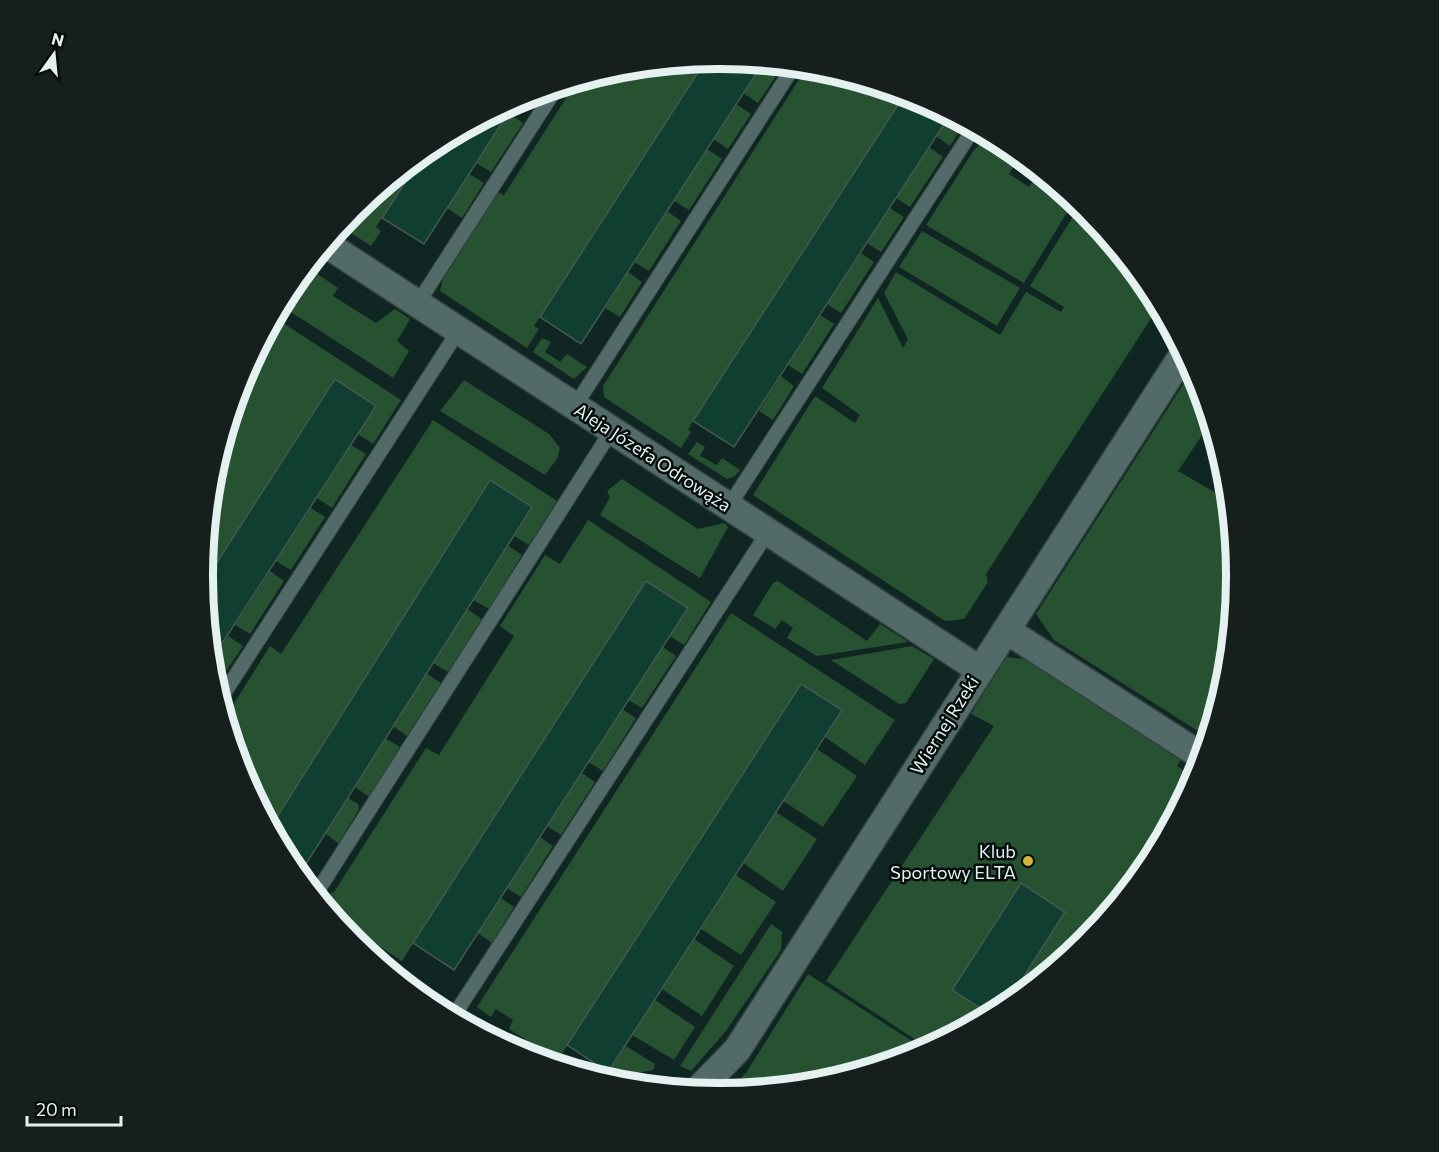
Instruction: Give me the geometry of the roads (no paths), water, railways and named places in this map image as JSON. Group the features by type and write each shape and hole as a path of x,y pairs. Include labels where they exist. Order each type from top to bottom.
{"street":[{"name":"Aleja Józefa Odrowąża","path":"333,248 980,670"},
{"name":"Wiernej Rzeki","path":"705,1083 737,1050 1178,362"},
{"path":"1006,630 1195,752"}],"lane":[{"path":"575,406 789,74"},
{"path":"418,303 549,99"},
{"path":"729,506 969,135"},
{"path":"226,690 459,330"},
{"path":"320,888 612,430"},
{"path":"458,1010 768,532"}],"place":[{"name":"Klub Sportowy ELTA","path":"1028,861"}]}
